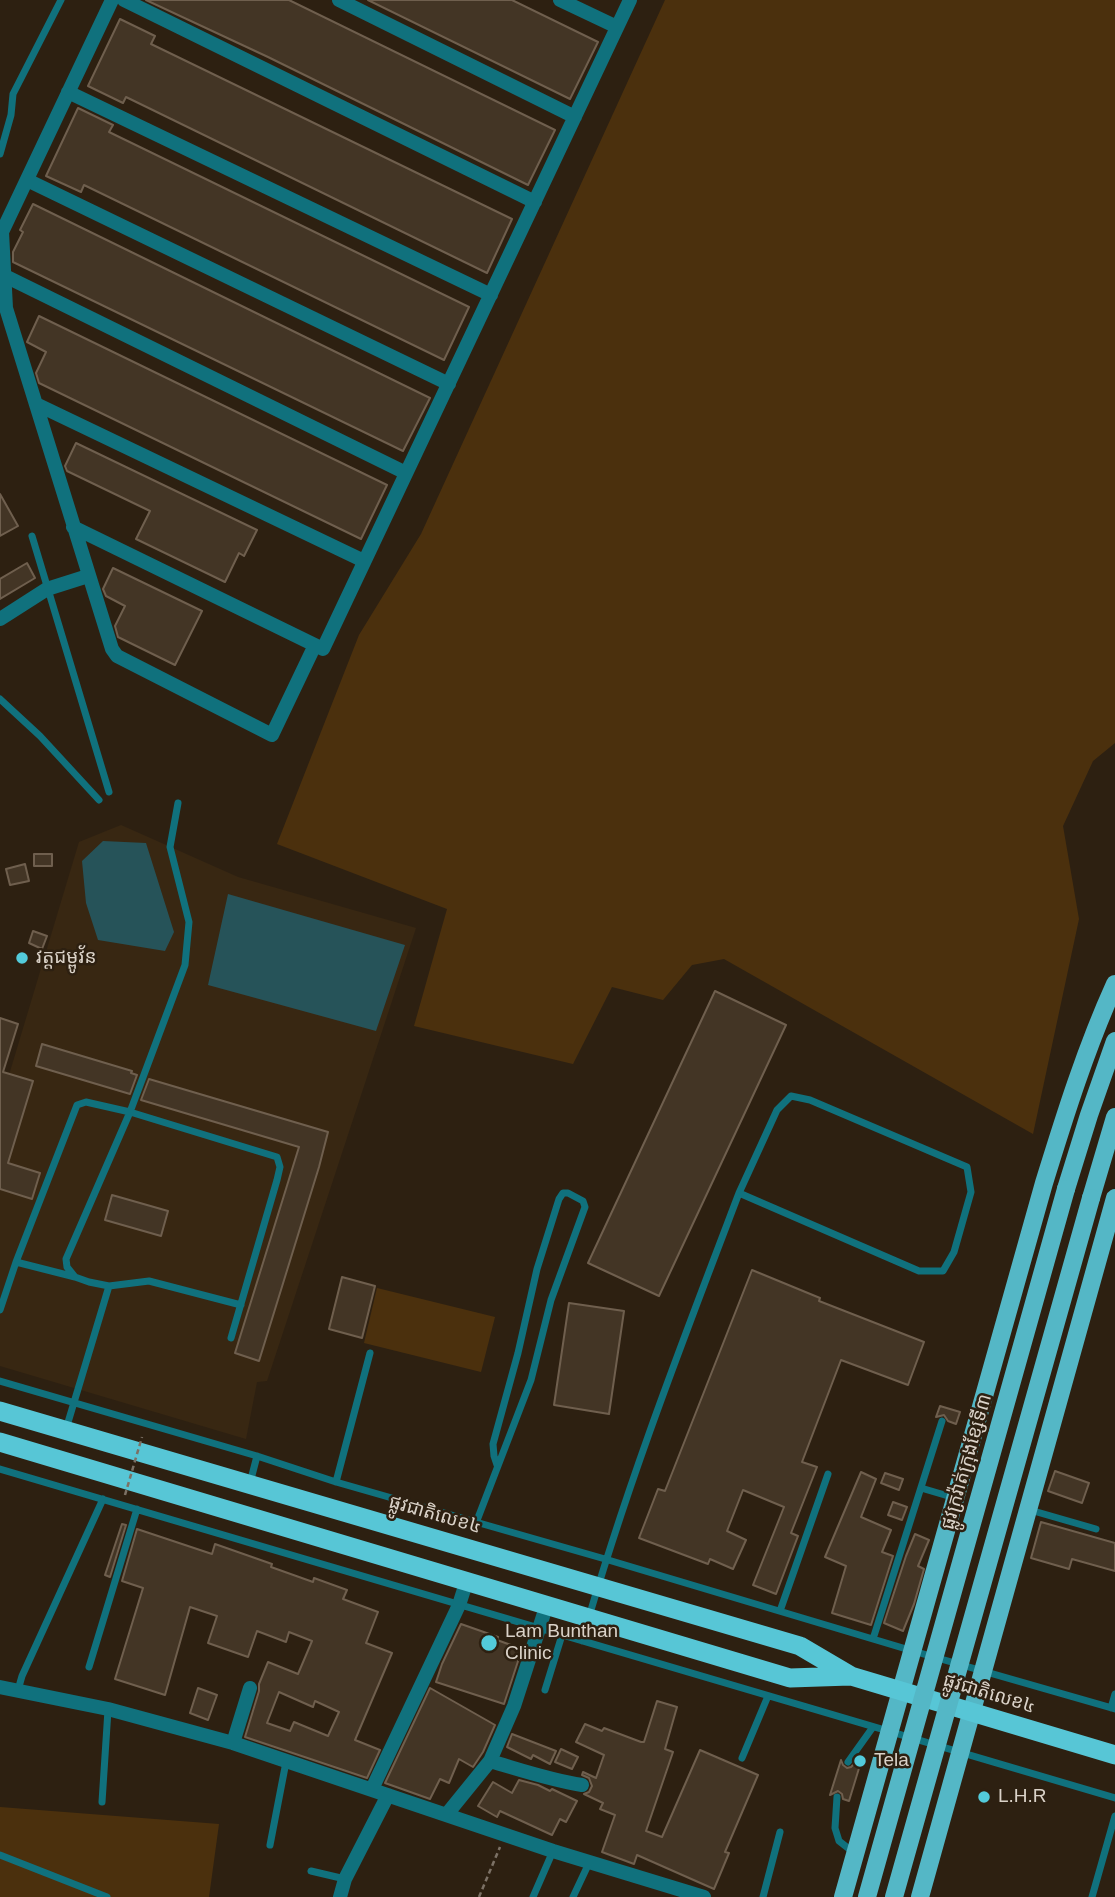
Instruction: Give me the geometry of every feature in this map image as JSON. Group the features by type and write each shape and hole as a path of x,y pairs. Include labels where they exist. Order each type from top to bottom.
{"highway":[{"name":"ផ្លូវជាតិលេខ៤","path":"0,1411 800,1646 851,1676 1115,1755"},
{"name":"ផ្លូវជាតិលេខ៤","path":"0,1442 790,1678 851,1676"}],"main road":[{"path":"843,1897 856,1854 882,1729 901,1691 1044,1183 1072,1092 1098,1021 1115,984"},
{"name":"ផ្លូវក្រវ៉ាត់ក្រុងខ្សែទី៣","path":"867,1897 1066,1189 1115,1041"},
{"path":"894,1897 1115,1117"},
{"path":"920,1897 1115,1198"}],"street":[{"path":"112,0 2,232 6,308 88,576 111,649 117,656 272,735 315,645"},
{"path":"124,0 535,202"},
{"path":"339,0 575,117"},
{"path":"560,0 617,27"},
{"path":"73,527 323,649 631,0"},
{"path":"68,92 491,295"},
{"path":"27,180 449,384"},
{"path":"5,276 406,473"},
{"path":"36,404 364,561"},
{"path":"0,619 47,589 88,576"},
{"path":"372,1789 459,1605 467,1580"},
{"path":"447,1814 490,1761 514,1706 547,1604"},
{"path":"0,1688 108,1709 233,1743 553,1851 704,1897"},
{"path":"233,1743 250,1688"},
{"path":"490,1761 555,1781 582,1785"},
{"path":"340,1897 345,1879 388,1795"}],"lane":[{"path":"0,154 13,94 61,0"},
{"path":"32,536 109,792"},
{"path":"0,699 40,736 99,800"},
{"path":"75,1277 67,1267 66,1259 130,1112 185,965 188,922 170,848 178,803"},
{"path":"582,1641 606,1559 680,1349 739,1193 777,1110 791,1096 810,1100 967,1167 971,1192 954,1252 943,1271 919,1270 739,1193"},
{"path":"0,1310 77,1105 86,1102 130,1112 277,1157 280,1167 232,1338"},
{"path":"476,1523 531,1380 551,1300 585,1207 583,1200 568,1193 563,1193 559,1199 537,1269 493,1444 498,1465"},
{"path":"16,1262 109,1286 149,1281 241,1305"},
{"path":"65,1430 109,1286"},
{"path":"336,1482 370,1353"},
{"path":"0,1381 1113,1709 1115,1694"},
{"path":"873,1639 942,1422"},
{"path":"249,1484 257,1457"},
{"path":"0,1469 1115,1798"},
{"path":"780,1611 828,1474"},
{"path":"921,1488 956,1498"},
{"path":"18,1690 103,1499"},
{"path":"89,1667 137,1509"},
{"path":"1028,1509 1096,1529"},
{"path":"545,1690 562,1635"},
{"path":"742,1758 768,1696"},
{"path":"102,1802 108,1709"},
{"path":"848,1762 882,1729"},
{"path":"270,1845 286,1761"},
{"path":"837,1797 835,1828 839,1841 856,1854"},
{"path":"1092,1897 1115,1816"},
{"path":"763,1897 780,1832"},
{"path":"533,1897 553,1851"},
{"path":"0,1855 107,1897"},
{"path":"573,1897 589,1862"},
{"path":"311,1871 345,1879"}],"path":[{"path":"125,1495 142,1437"},
{"path":"479,1897 505,1834"}],"shaded area":[{"path":"665,0 1115,0 1115,743 1093,761 1063,826 1079,919 1033,1134 724,959 692,965 663,1000 612,987 573,1064 414,1026 447,909 277,844 359,635 421,534"},
{"path":"121,825 238,877 416,928 267,1381 257,1382 246,1439 0,1366 0,1105 79,842"},
{"path":"377,1288 495,1317 481,1372 364,1343"},
{"path":"0,1807 219,1824 209,1897 0,1897"}],"water":[{"path":"103,841 146,843 174,932 165,951 98,940 86,903 82,861"},
{"path":"228,894 405,945 376,1031 208,985"}],"building":[{"path":"146,0 289,0 555,130 528,185"},
{"path":"368,0 512,0 598,42 570,99"},
{"path":"120,19 155,36 151,44 512,219 487,273 126,97 123,103 88,86"},
{"path":"78,108 113,125 109,132 469,307 444,360 84,185 81,192 46,176"},
{"path":"33,204 430,398 403,451 13,262 13,252 23,232 20,230"},
{"path":"39,316 387,485 361,539 39,383 36,373 46,352 27,342"},
{"path":"76,443 257,530 244,556 239,553 225,582 136,539 150,511 67,471 65,466"},
{"path":"0,494 18,526 0,536"},
{"path":"27,563 35,578 0,599 0,579"},
{"path":"113,568 202,611 175,665 118,637 115,626 125,606 106,596 103,589"},
{"path":"34,854 52,854 52,866 34,866"},
{"path":"25,864 29,881 10,885 6,869"},
{"path":"33,931 47,936 42,949 29,943"},
{"path":"715,991 786,1025 659,1296 588,1263"},
{"path":"0,1018 18,1024 3,1072 33,1081 8,1163 40,1173 32,1199 0,1189"},
{"path":"42,1044 132,1071 131,1073 137,1075 130,1094 36,1066"},
{"path":"149,1079 328,1132 259,1361 235,1353 299,1147 141,1100"},
{"path":"112,1195 168,1211 161,1236 105,1220"},
{"path":"752,1270 820,1298 819,1301 924,1342 908,1385 841,1360 802,1462 817,1467 791,1533 798,1536 776,1594 753,1585 784,1507 743,1490 727,1531 746,1540 733,1569 710,1559 708,1564 639,1538 658,1489 665,1491"},
{"path":"342,1277 375,1286 362,1338 329,1329"},
{"path":"569,1303 624,1311 609,1414 554,1405"},
{"path":"940,1406 960,1412 956,1424 948,1421 944,1415 936,1417"},
{"path":"1055,1471 1089,1483 1082,1503 1048,1491"},
{"path":"861,1472 876,1479 861,1517 891,1530 882,1552 893,1556 871,1625 832,1613 846,1566 825,1557"},
{"path":"885,1473 903,1479 899,1490 881,1483"},
{"path":"893,1502 907,1507 902,1520 888,1515"},
{"path":"1041,1522 1115,1543 1115,1571 1072,1559 1069,1569 1031,1558"},
{"path":"122,1524 126,1525 110,1577 105,1575"},
{"path":"137,1529 212,1554 215,1544 313,1582 314,1578 347,1590 343,1599 378,1612 366,1643 392,1653 355,1740 380,1750 367,1778 245,1737 259,1684 268,1662 298,1674 312,1641 289,1632 286,1642 257,1631 248,1657 208,1643 217,1616 190,1607 165,1695 115,1679 143,1588 122,1581","holes":["279,1692 313,1707 315,1701 339,1712 328,1736 294,1722 290,1731 267,1723"]},
{"path":"915,1534 929,1540 918,1566 924,1569 903,1631 884,1623"},
{"path":"461,1624 522,1649 504,1704 436,1682"},
{"path":"198,1688 217,1695 208,1720 190,1713"},
{"path":"430,1688 495,1725 473,1767 459,1759 449,1783 440,1779 430,1799 385,1783"},
{"path":"657,1701 677,1707 665,1749 673,1752 646,1831 662,1837 700,1750 758,1775 725,1852 729,1853 714,1889 637,1855 634,1864 602,1852 615,1815 600,1809 603,1803 584,1794 589,1792 592,1786 589,1778 582,1775 583,1772 596,1778 604,1755 576,1742 585,1724 644,1742"},
{"path":"512,1734 556,1751 550,1764 533,1755 531,1759 507,1747"},
{"path":"561,1749 578,1757 572,1769 555,1762"},
{"path":"841,1760 847,1768 854,1764 860,1765 849,1801 843,1799 838,1791 830,1795"},
{"path":"519,1780 550,1791 552,1789 577,1801 566,1822 560,1819 552,1835 500,1811 497,1817 478,1806 493,1782 512,1793"}],"place":[{"name":"វត្តជម្ពូវ័ន","path":"22,958"},
{"name":"Lam Bunthan Clinic","path":"489,1643"},
{"name":"Tela","path":"860,1761"},
{"name":"L.H.R","path":"984,1797"}]}
